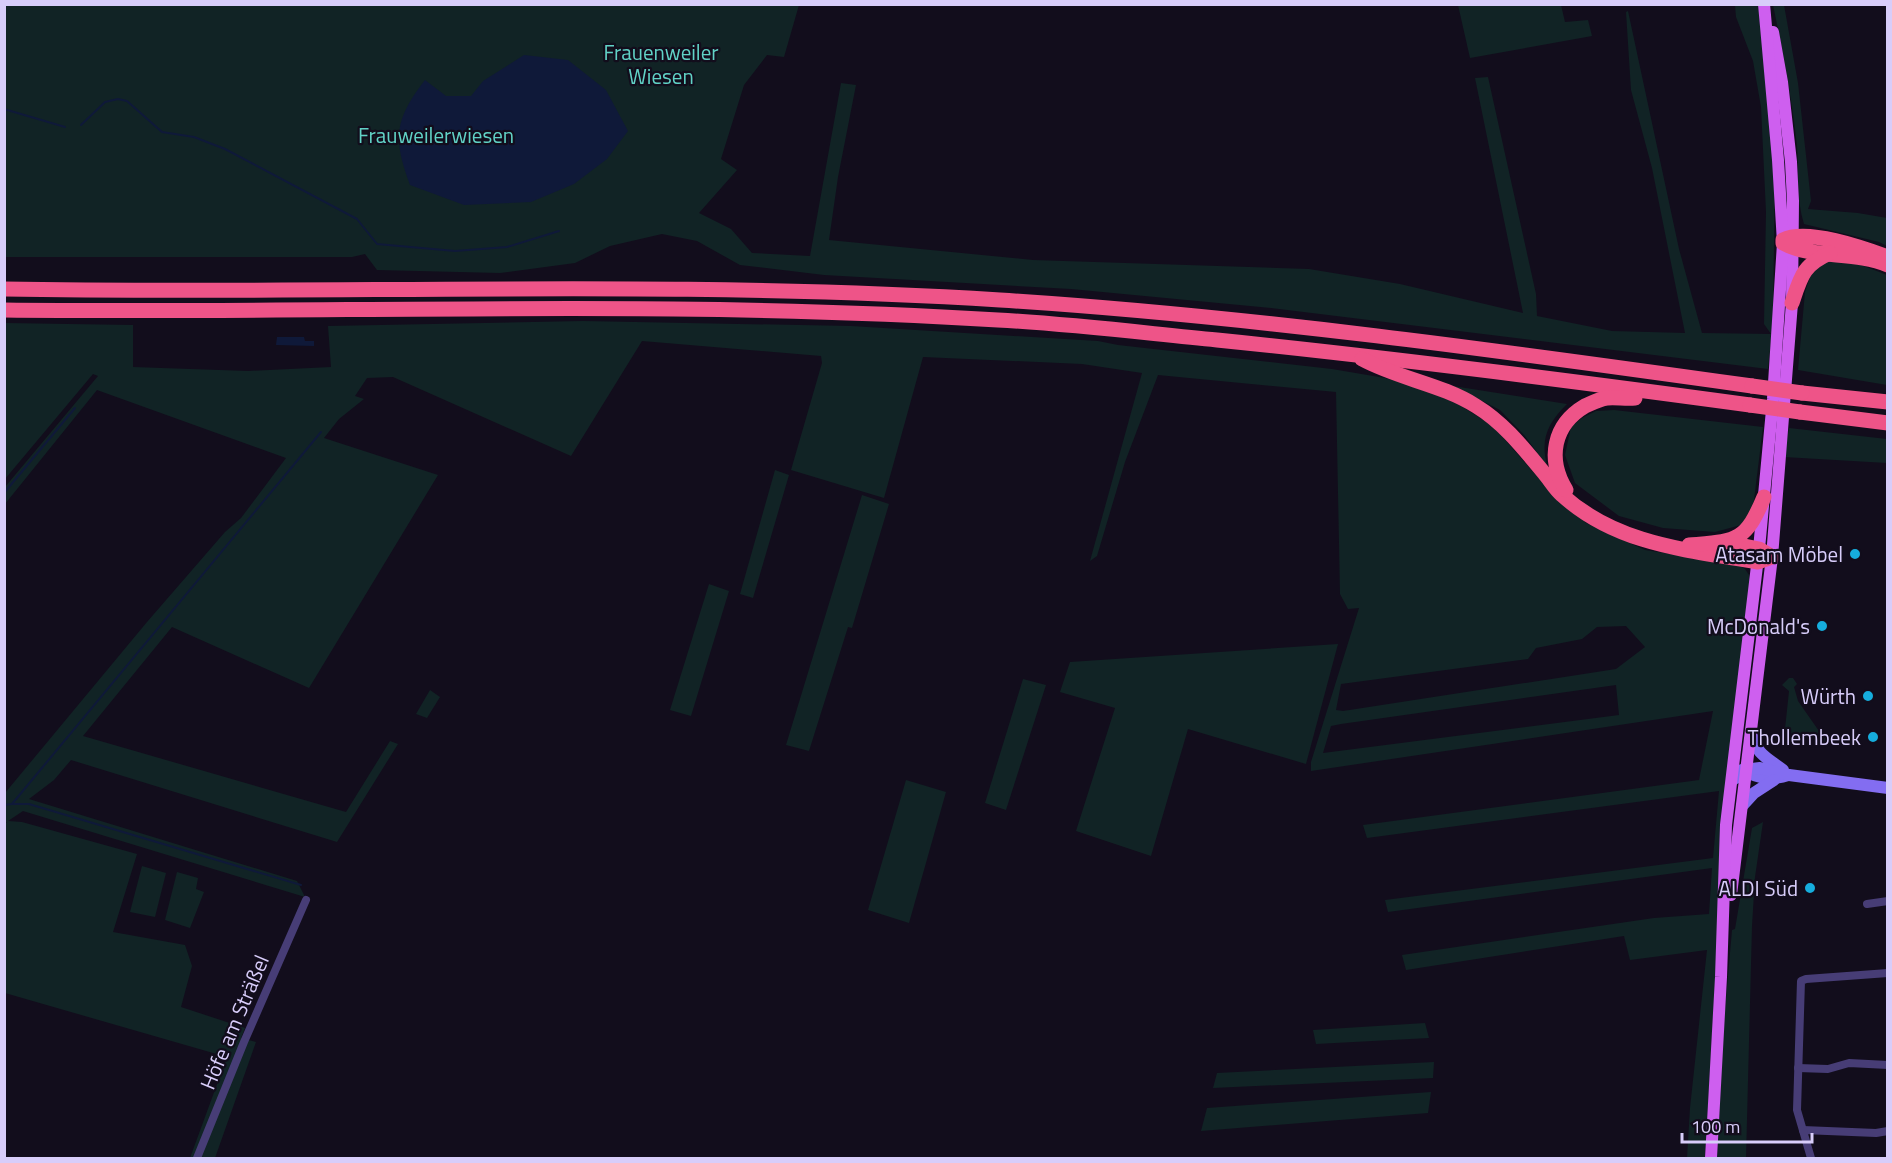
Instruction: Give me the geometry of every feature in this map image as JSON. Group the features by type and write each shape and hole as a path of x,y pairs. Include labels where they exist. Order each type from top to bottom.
{"highway":[{"path":"1790,242 1829,240 1887,257"},
{"path":"1790,242 1887,265"},
{"path":"1792,303 1802,274 1815,260 1830,253"},
{"path":"4,289 752,290 998,300 1151,312 1364,334 1802,393 1887,402"},
{"path":"4,310 563,309 820,313 998,320 1354,354 1887,423"},
{"path":"1354,354 1382,370 1440,388 1475,405 1504,427 1561,494 1587,514 1624,534 1668,546 1763,556"},
{"path":"1870,400 1887,396"},
{"path":"1574,503 1559,479 1555,460 1555,449 1565,421 1593,402 1607,398 1687,397"},
{"path":"1668,546 1725,542 1738,538 1755,520 1764,497"},
{"path":"1725,542 1763,556"}],"main road":[{"path":"1711,1158 1721,977 1726,825 1763,556 1792,303 1790,242 1793,192 1788,119 1776,46 1765,4"},
{"path":"1721,977 1751,733 1763,556 1764,497 1781,263 1790,242"}],"street":[{"path":"1751,733 1754,745 1760,754 1789,775"},
{"path":"1734,766 1755,777 1774,780"},
{"path":"1732,780 1746,772 1760,768 1789,775 1887,788"},
{"path":"1742,806 1754,793 1774,780 1789,775"},
{"name":"Höfe am Sträßel","path":"196,1158 243,1042 306,900"},
{"path":"1867,904 1887,901"},
{"path":"1811,1158 1797,1110 1801,981 1887,973"},
{"path":"1798,1068 1828,1069 1849,1063 1887,1065"},
{"path":"1803,1130 1876,1133 1887,1131"}],"green space":[{"name":"Frauweilerwiesen","path":"4,5 799,5 784,57 767,55 744,85 721,159 737,170 699,213 731,229 752,253 810,256 841,83 856,85 838,177 829,240 1033,260 1309,269 1400,284 1523,313 1475,78 1488,77 1536,294 1537,316 1612,331 1685,333 1652,168 1631,90 1626,12 1628,11 1679,249 1702,333 1771,334 1764,324 1766,212 1761,107 1753,61 1736,17 1735,5 1760,5 1775,167 1773,322 1768,369 1271,308 1071,289 824,275 740,265 697,241 662,234 610,246 575,263 500,273 377,270 365,254 352,257 5,257"},
{"path":"1458,5 1561,5 1565,22 1588,20 1592,36 1470,58"},
{"path":"1773,5 1784,5 1798,83 1811,201 1808,209 1887,218 1887,246 1879,242 1804,224 1799,196 1793,110"},
{"path":"1828,261 1856,263 1887,275 1887,385 1798,370 1805,292 1813,268"},
{"path":"583,321 851,326 1098,341 1332,369 1385,378 1425,389 1461,406 1493,426 1535,474 1586,523 1645,550 1737,564 1749,575 1751,586 1716,965 1705,1158 1687,1158 1707,950 1630,960 1624,936 1406,970 1402,955 1654,918 1709,914 1712,868 1388,912 1385,900 1713,858 1719,791 1367,838 1363,825 1699,780 1713,711 1311,771 1311,762 1359,608 1348,609 1340,594 1336,392 1158,375 1125,462 1097,556 1090,561 1142,373 1082,364 923,357 884,498 791,470 822,363 821,356 642,341 571,456 393,377 367,378 355,396 364,399 339,419 324,438 438,475 309,688 172,627 83,736 346,812 390,741 398,744 337,842 71,760 54,780 29,799 297,881 305,897 23,811 8,821 22,822 137,854 113,932 185,945 192,966 181,1007 245,1028 241,1038 256,1042 215,1158 190,1158 227,1057 5,993 4,825 7,822 5,822 5,793 147,622 225,532 241,518 286,458 97,390 5,504 5,487 98,376 93,374 5,479 5,323 133,325 133,367 248,371 331,367 328,326","holes":["1626,626 1645,647 1616,669 1343,711 1336,710 1341,684 1528,659 1536,648 1582,639 1597,627","1616,685 1619,715 1323,753 1331,726"]},
{"path":"1453,386 1567,404 1547,432 1544,447 1547,466 1525,436 1500,410"},
{"path":"1614,410 1763,427 1753,508 1741,525 1715,532 1663,528 1619,516 1575,483 1565,455 1571,427 1596,411"},
{"path":"1789,428 1887,439 1887,463 1784,457"},
{"path":"775,470 789,475 753,598 740,594"},
{"path":"862,495 889,504 852,628 848,627 809,751 786,745"},
{"path":"709,584 729,591 691,716 670,710"},
{"path":"1338,644 1306,764 1188,729 1151,856 1076,831 1115,708 1060,692 1070,662"},
{"path":"1789,678 1793,678 1797,684 1794,687 1798,701 1821,734 1829,733 1830,737 1822,744 1818,744 1819,739 1787,733 1783,737 1780,734 1781,729 1785,729 1789,691 1782,685"},
{"path":"1023,679 1046,685 1006,810 985,803"},
{"path":"430,690 440,697 427,718 416,714"},
{"path":"906,780 946,792 909,923 868,910"},
{"path":"1763,822 1755,877 1752,926 1746,1158 1717,1158 1722,1045 1732,930 1735,929 1752,828"},
{"path":"142,866 166,873 155,917 130,912"},
{"path":"177,872 198,878 196,889 204,892 190,928 165,920"},
{"path":"1425,1023 1429,1038 1316,1044 1313,1030"},
{"path":"1434,1062 1433,1078 1213,1088 1217,1073"},
{"path":"1431,1092 1428,1113 1201,1131 1207,1108"}],"water":[{"path":"524,55 568,60 606,90 628,131 607,159 574,184 531,202 464,205 410,185 401,155 400,130 407,107 425,80 446,96 471,96 483,81"},
{"path":"277,337 304,337 305,341 314,341 314,346 276,345"}],"waterway":[{"path":"81,125 105,102 118,99 127,101 162,132 194,137 225,149 357,219 377,244 455,251 507,247 559,231"},
{"path":"4,109 65,127"},
{"path":"4,493 75,408"},
{"path":"4,805 12,804 321,432"},
{"path":"13,804 29,804 301,885"}],"place":[{"name":"Atasam Möbel","path":"1855,554"},
{"name":"McDonald's","path":"1822,626"},
{"name":"Würth","path":"1868,696"},
{"name":"Thollembeek","path":"1873,737"},
{"name":"ALDI Süd","path":"1810,888"}],"park label":[{"name":"Frauenweiler Wiesen","path":"661,64"}]}
